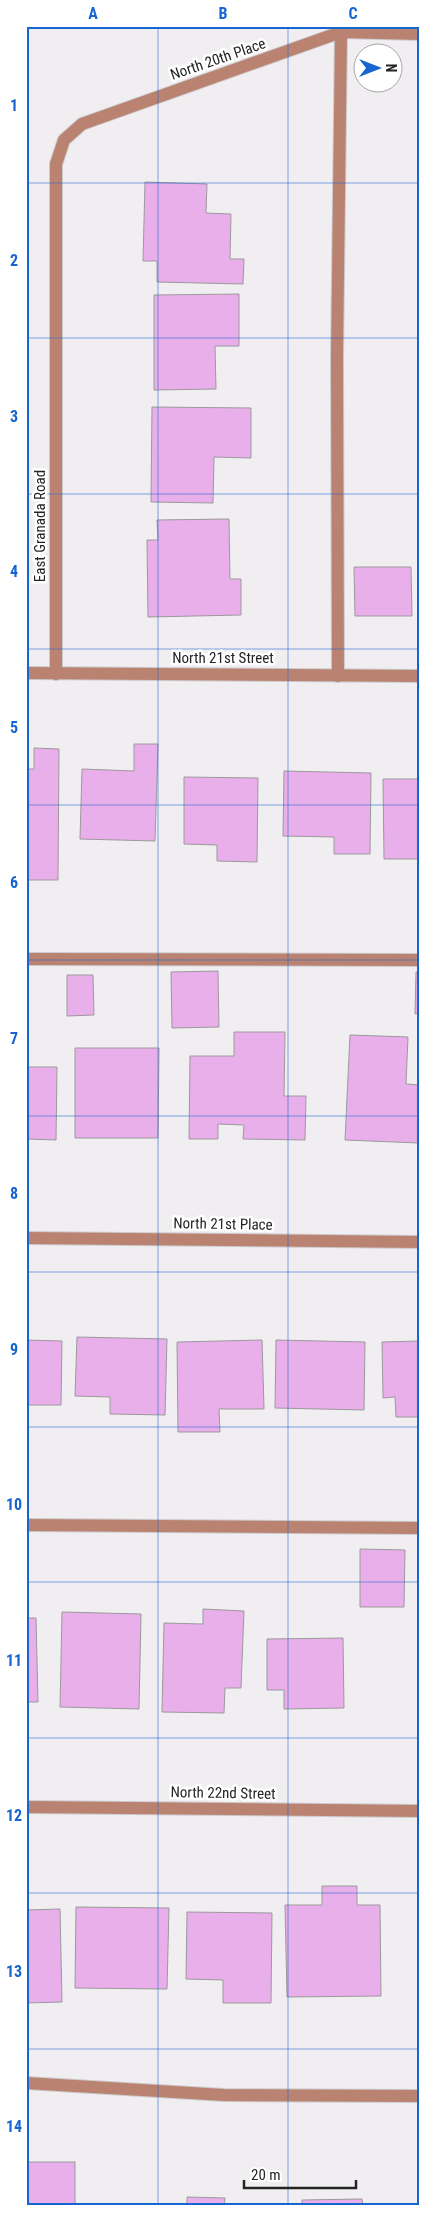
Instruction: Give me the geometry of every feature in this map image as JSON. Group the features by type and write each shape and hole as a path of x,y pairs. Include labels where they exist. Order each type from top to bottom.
{"street":[{"name":"North 20th Place","path":"64,140 82,124 341,32 420,34"},
{"path":"338,676 337,357 341,32"},
{"name":"East Granada Road","path":"56,674 56,164 64,140"},
{"name":"North 21st Street","path":"26,673 420,676"},
{"path":"26,959 420,960"},
{"name":"North 21st Place","path":"26,1238 420,1242"},
{"path":"26,1525 420,1528"},
{"name":"North 22nd Street","path":"26,1807 420,1811"},
{"path":"26,2083 224,2095 420,2096"}],"building":[{"path":"145,182 207,184 206,213 231,214 230,259 244,259 243,284 157,282 157,261 143,261"},
{"path":"239,294 239,346 215,346 216,389 154,390 154,295"},
{"path":"152,407 251,408 251,458 214,457 213,503 151,502"},
{"path":"229,519 230,579 241,579 241,615 148,617 147,540 158,540 157,520"},
{"path":"354,567 411,567 412,616 355,616"},
{"path":"134,744 158,744 155,841 80,839 82,769 134,771"},
{"path":"34,748 59,749 58,880 26,880 26,769 34,769"},
{"path":"284,771 371,773 370,854 334,854 334,837 283,836"},
{"path":"184,777 258,778 257,862 217,861 217,845 184,844"},
{"path":"383,779 420,779 420,859 384,859"},
{"path":"218,971 219,1027 172,1028 171,972"},
{"path":"416,972 420,972 420,1013 415,1014"},
{"path":"67,975 93,975 94,1015 67,1016"},
{"path":"234,1032 285,1032 284,1096 306,1096 305,1140 243,1139 244,1125 218,1124 218,1139 189,1139 190,1056 234,1056"},
{"path":"350,1035 408,1037 406,1084 420,1085 419,1143 345,1140"},
{"path":"75,1048 159,1048 158,1138 75,1138"},
{"path":"26,1067 57,1067 56,1140 26,1139"},
{"path":"77,1337 167,1339 165,1415 110,1414 110,1397 75,1396"},
{"path":"26,1340 62,1341 61,1405 26,1405"},
{"path":"262,1340 264,1409 219,1409 220,1432 178,1432 177,1342"},
{"path":"276,1340 365,1342 364,1410 275,1408"},
{"path":"420,1341 420,1417 396,1417 395,1397 383,1398 382,1342"},
{"path":"360,1549 405,1550 404,1607 360,1607"},
{"path":"203,1609 244,1611 241,1688 225,1688 224,1713 162,1712 164,1623 203,1624"},
{"path":"62,1612 141,1614 139,1709 60,1707"},
{"path":"26,1618 36,1618 38,1702 26,1702"},
{"path":"343,1638 344,1708 284,1709 284,1690 267,1690 267,1639"},
{"path":"322,1886 357,1886 357,1905 380,1905 381,1996 287,1997 285,1905 322,1905"},
{"path":"76,1907 169,1908 167,1989 75,1988"},
{"path":"60,1909 62,2002 26,2003 26,1910"},
{"path":"187,1912 272,1913 271,2003 223,2003 223,1980 186,1979"},
{"path":"26,2162 75,2162 75,2206 26,2206"},
{"path":"187,2197 225,2198 224,2206 187,2206"},
{"path":"362,2199 363,2206 302,2206 302,2200"}]}
